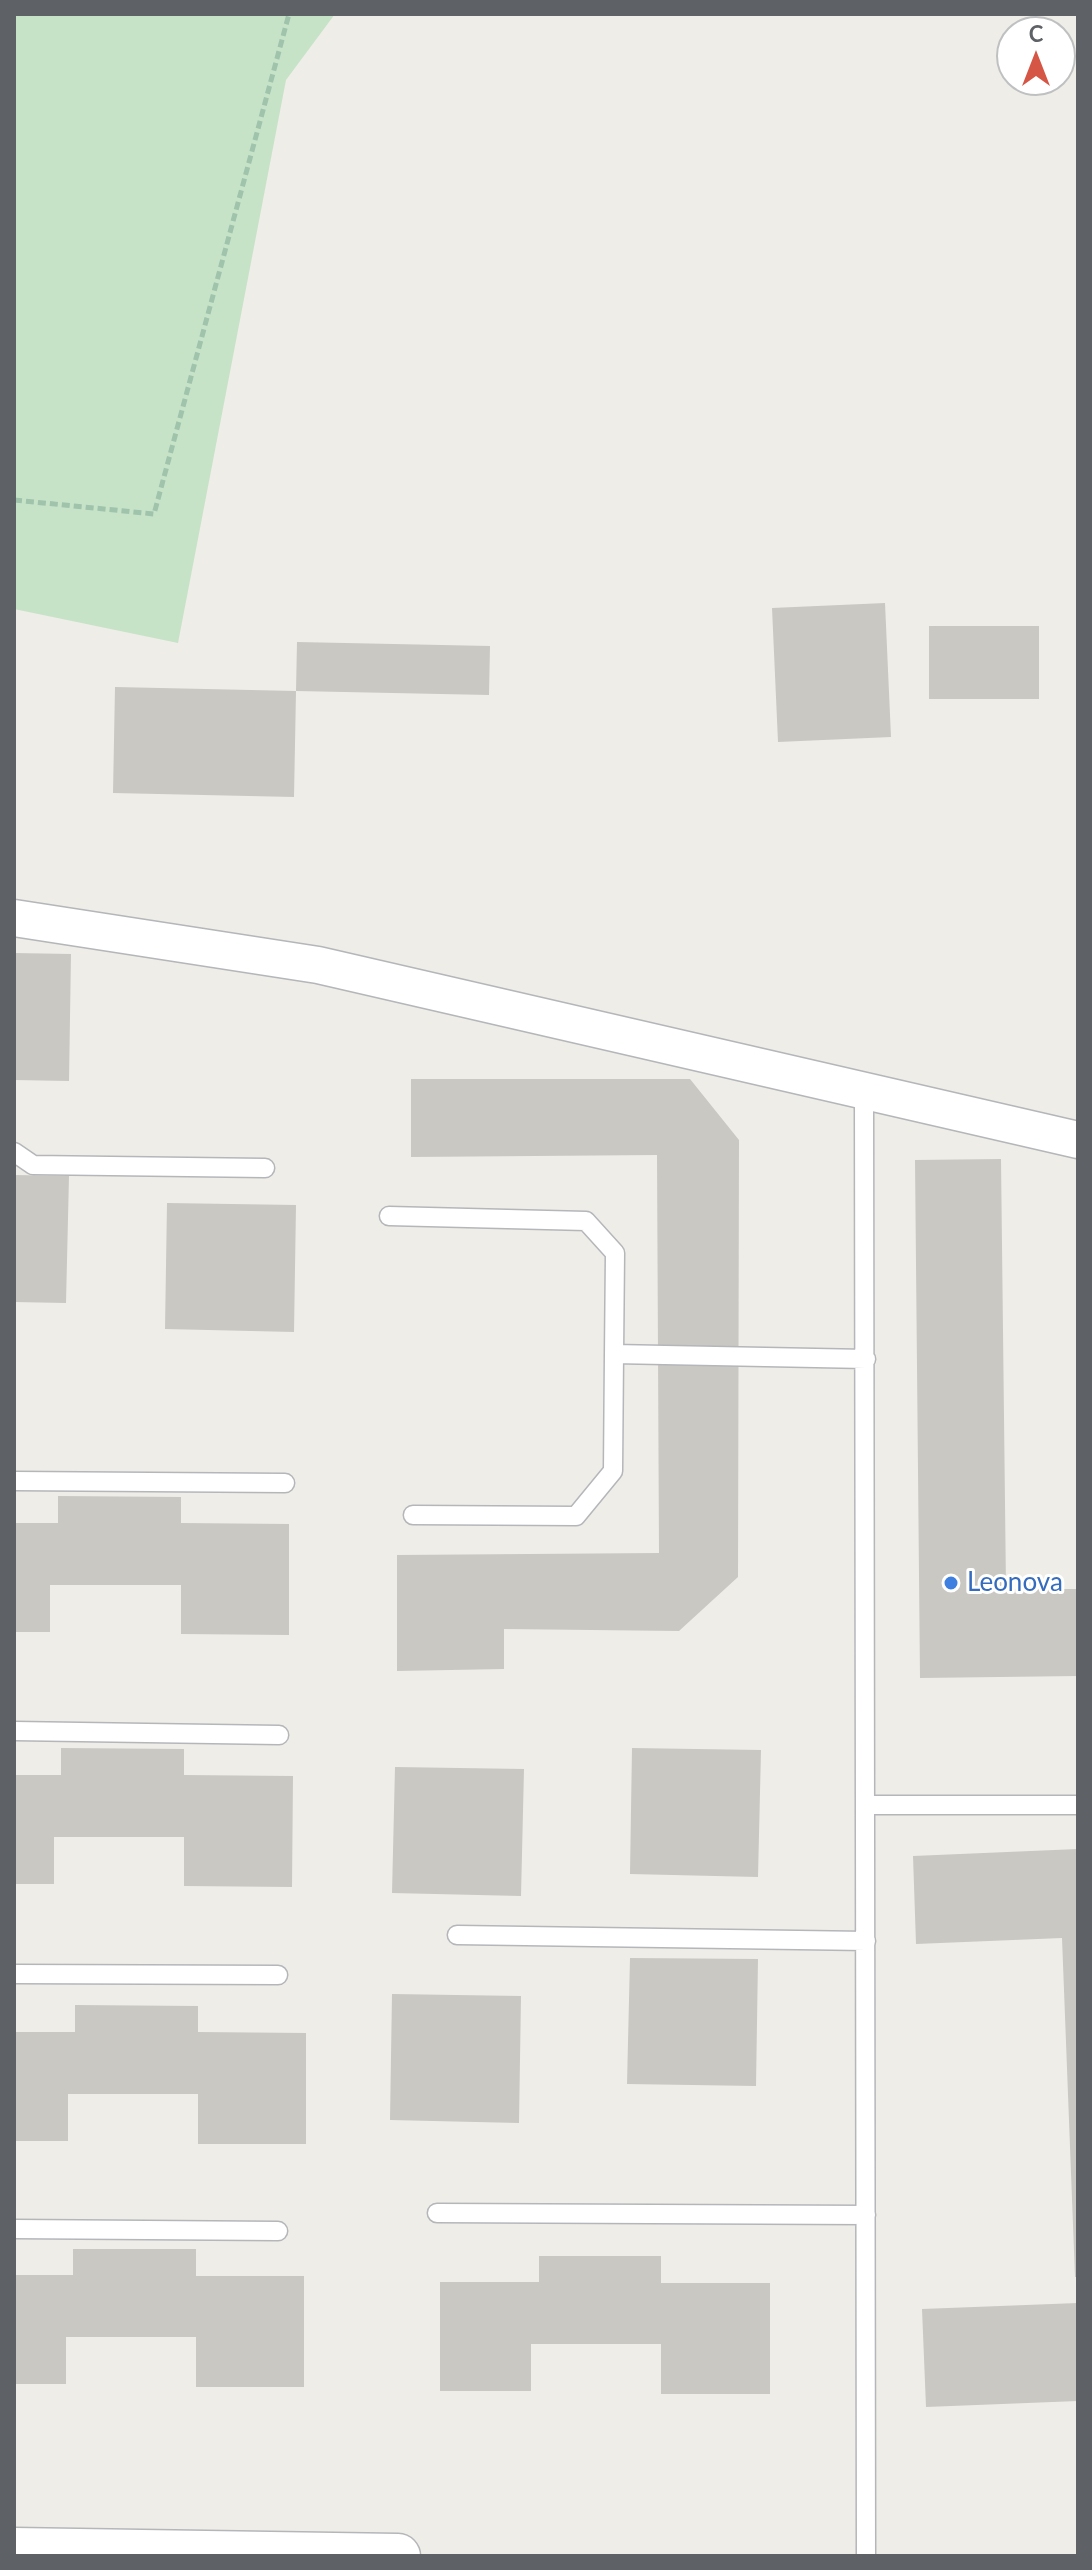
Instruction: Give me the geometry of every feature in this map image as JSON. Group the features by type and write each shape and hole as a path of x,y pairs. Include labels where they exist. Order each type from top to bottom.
{"street":[{"path":"14,918 318,965 1078,1140"},
{"path":"14,2550 398,2556"}],"lane":[{"path":"864,1093 866,2556"},
{"path":"14,1152 33,1165 265,1168"},
{"path":"389,1216 586,1221 615,1253 613,1471 576,1516 413,1515"},
{"path":"614,1354 866,1359"},
{"path":"14,1481 285,1483"},
{"path":"14,1731 279,1735"},
{"path":"866,1805 1078,1805"},
{"path":"457,1935 866,1941"},
{"path":"14,1974 278,1975"},
{"path":"437,2213 866,2215"},
{"path":"14,2229 278,2231"}],"path":[{"path":"14,500 154,514 289,14"}],"green space":[{"path":"14,14 335,14 286,80 178,643 14,609"}],"building":[{"path":"885,603 891,737 778,742 772,608"},
{"path":"929,626 1039,626 1039,699 929,699"},
{"path":"297,642 490,646 489,695 296,691"},
{"path":"115,687 296,691 294,797 113,793"},
{"path":"14,953 71,954 69,1081 14,1080"},
{"path":"411,1079 690,1079 739,1140 738,1577 679,1631 504,1629 504,1669 397,1671 397,1555 659,1553 657,1155 411,1157"},
{"path":"1001,1159 1006,1589 1078,1589 1078,1676 920,1678 915,1160"},
{"path":"14,1175 69,1176 66,1303 14,1302"},
{"path":"167,1203 296,1205 294,1332 165,1329"},
{"path":"58,1496 181,1497 181,1523 289,1524 289,1635 181,1634 181,1585 50,1585 50,1632 14,1632 14,1523 58,1523"},
{"path":"61,1748 184,1749 184,1775 293,1776 292,1887 184,1886 184,1837 54,1837 54,1884 14,1884 14,1775 61,1775"},
{"path":"632,1748 761,1750 758,1877 630,1874"},
{"path":"395,1767 524,1769 521,1896 392,1893"},
{"path":"1078,1849 1078,2277 1075,2277 1062,1938 916,1944 913,1856"},
{"path":"630,1958 758,1959 756,2086 627,2084"},
{"path":"392,1994 521,1996 519,2123 390,2120"},
{"path":"75,2005 198,2006 198,2032 306,2033 306,2144 198,2144 198,2094 68,2094 68,2141 14,2141 14,2032 75,2032"},
{"path":"73,2249 196,2249 196,2276 304,2276 304,2387 196,2387 196,2337 66,2337 66,2384 14,2384 14,2275 73,2275"},
{"path":"539,2256 661,2256 661,2283 770,2283 770,2394 661,2394 661,2344 531,2344 531,2391 440,2391 440,2282 539,2282"},
{"path":"1078,2303 1078,2401 926,2407 922,2309"}],"place":[{"name":"Leonova","path":"951,1583"}]}
